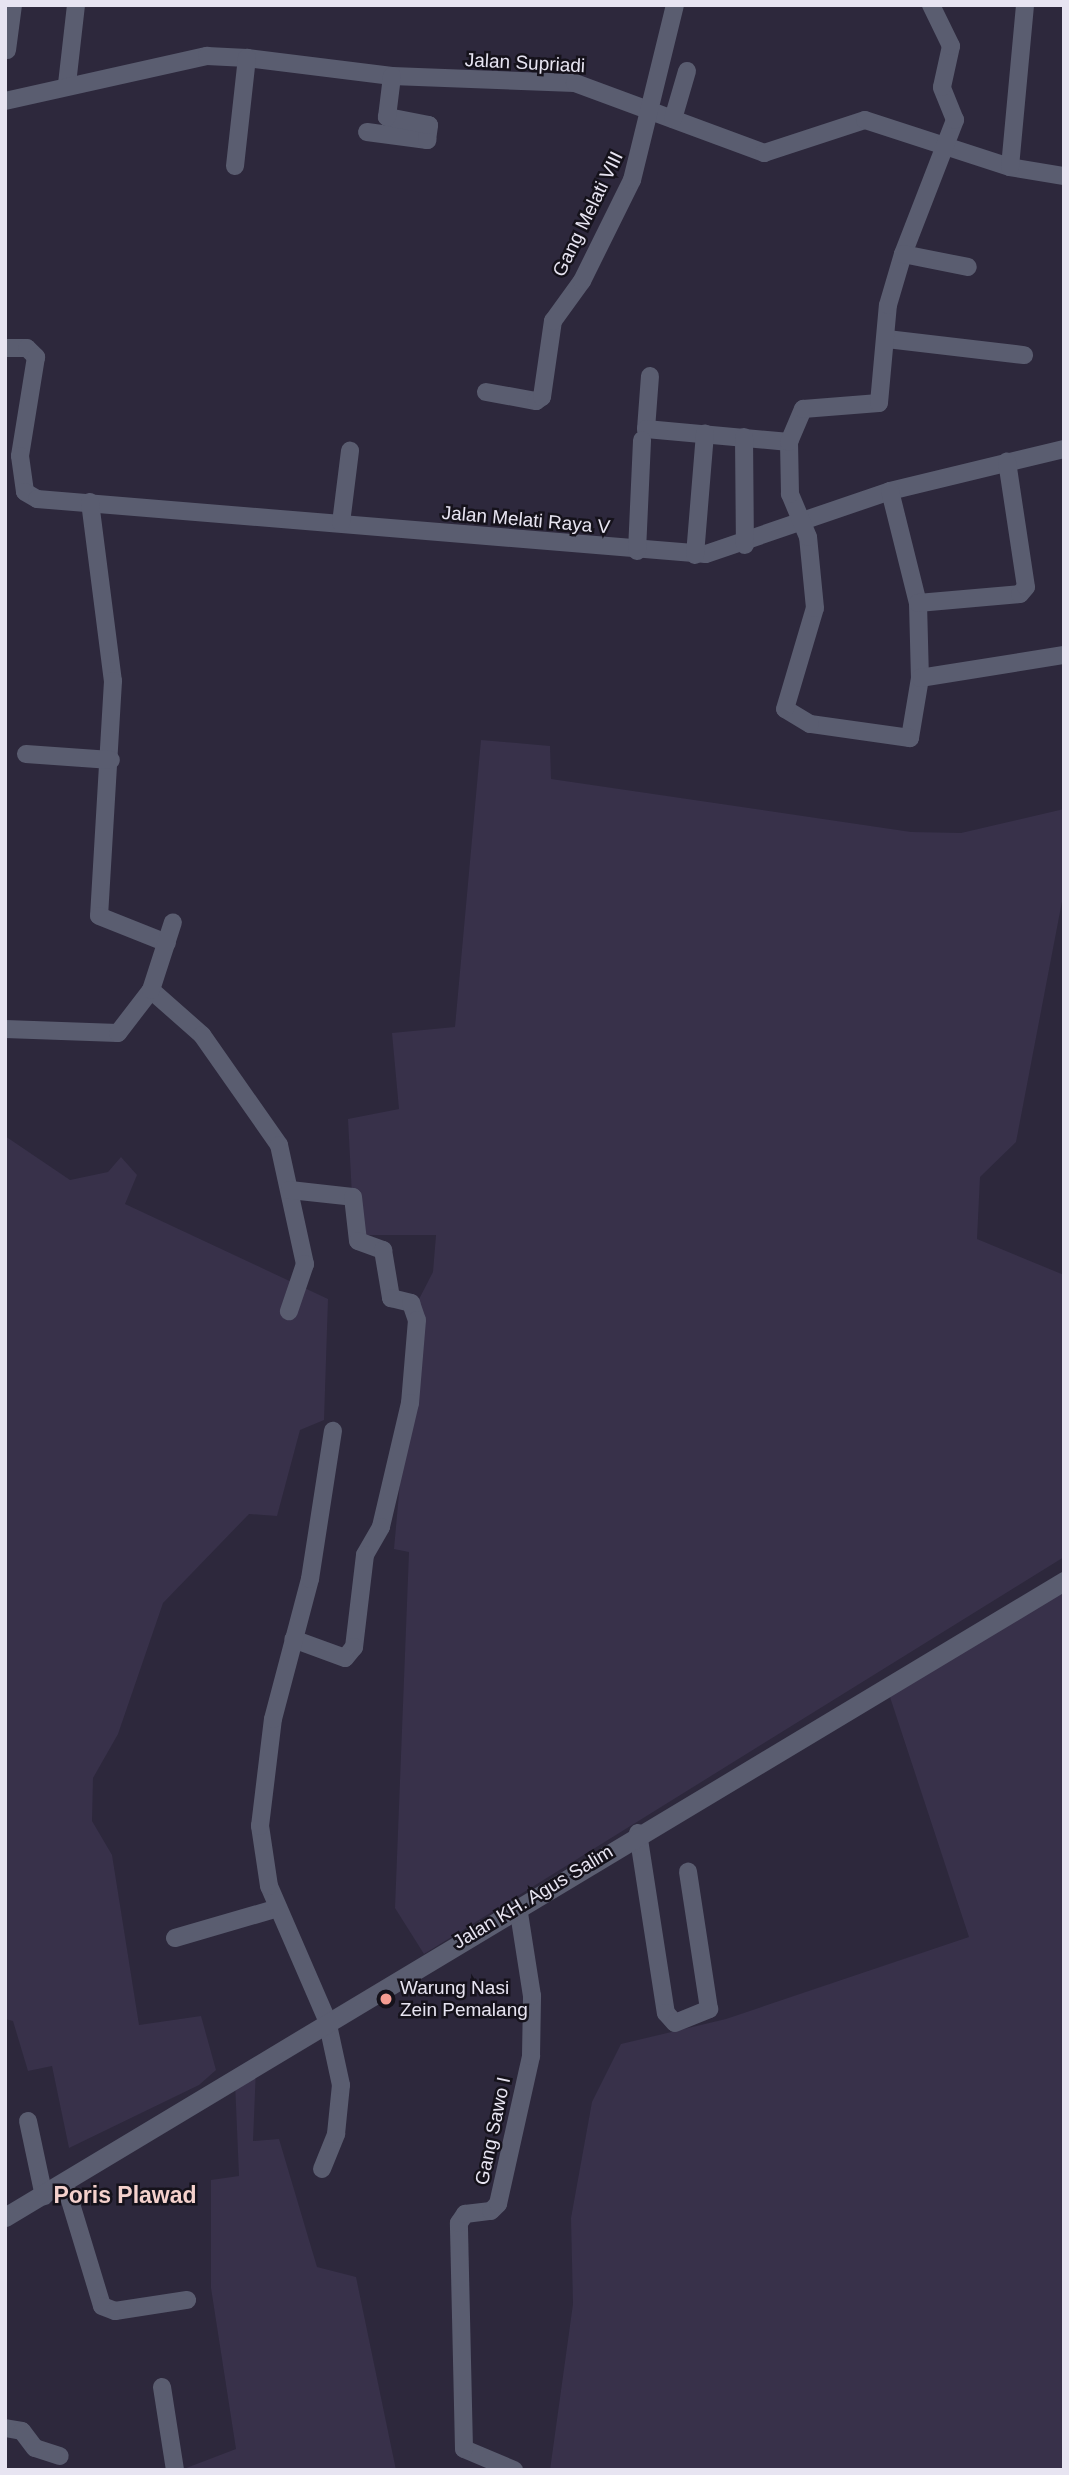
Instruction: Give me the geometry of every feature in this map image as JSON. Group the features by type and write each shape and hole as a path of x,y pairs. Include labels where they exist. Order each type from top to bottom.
{"street":[{"path":"6,50 13,5"},
{"path":"66,84 76,5"},
{"path":"651,110 675,5"},
{"path":"890,491 918,603 920,678 910,738 810,724 785,709 815,608 814,565 790,494 789,442 803,409 879,403 887,339 903,254 955,120 942,87 951,46 931,5"},
{"path":"1010,167 1025,5"},
{"name":"Jalan Supriadi","path":"5,101 66,84 206,56 247,58 392,76 575,83 764,153 865,120 1010,167 1064,176"},
{"path":"235,166 247,58"},
{"path":"673,119 687,71"},
{"path":"367,132 427,140 429,125 387,117 392,76"},
{"name":"Gang Melati VIII","path":"486,391 536,401 542,397 552,321 582,281 632,180 651,110"},
{"path":"903,254 968,267"},
{"path":"887,339 1024,355"},
{"path":"5,348 27,348 36,357 13,454"},
{"path":"650,376 644,428 789,442"},
{"path":"695,555 705,433"},
{"path":"744,437 745,545"},
{"path":"637,551 642,440"},
{"name":"Jalan Melati Raya V","path":"13,454 27,495 695,555 745,545 890,491 1064,449"},
{"path":"341,523 350,451"},
{"path":"918,603 1020,594 1026,587 1007,461"},
{"path":"90,502 113,681 111,760 99,916 167,943"},
{"path":"920,678 1064,655"},
{"path":"26,754 111,760"},
{"path":"5,1028 113,1036 151,990 173,922"},
{"path":"151,990 202,1035 279,1145 305,1264 289,1311"},
{"path":"290,1191 353,1197 358,1241 383,1250 391,1298 411,1303 417,1320 410,1403 380,1527 365,1555 354,1647 345,1658 293,1639"},
{"path":"322,2169 341,2100 327,2020 278,1908 260,1852 261,1796 293,1639 321,1528 333,1432"},
{"name":"Jalan KH. Agus Salim","path":"5,2217 65,2185 327,2020 1064,1581"},
{"path":"638,1833 666,2013 675,2023 709,2009 688,1872"},
{"name":"Gang Sawo I","path":"514,2470 464,2449 459,2223 465,2214 491,2211 498,2204 531,2056 532,1996 518,1907"},
{"path":"175,1938 278,1908"},
{"path":"28,2121 44,2196"},
{"path":"65,2185 102,2306 115,2311 187,2300"},
{"path":"162,2387 176,2470"},
{"path":"5,2428 22,2431 35,2448 60,2456"}],"shaded area":[{"path":"481,740 550,746 551,779 911,832 961,833 1064,809 1064,891 1016,1142 980,1177 977,1239 1064,1275 1064,1557 424,1954 395,1908 409,1552 394,1549 416,1305 433,1272 436,1235 354,1235 348,1119 399,1109 392,1033 455,1027"},
{"path":"5,1136 70,1180 108,1172 121,1157 137,1175 125,1204 328,1299 324,1420 300,1430 277,1516 249,1514 163,1603 118,1734 93,1778 92,1821 112,1855 139,2025 201,2016 216,2070 199,2085 69,2148 52,2066 28,2071 13,2021 5,2019"},
{"path":"1064,1580 1064,2470 550,2470 573,2304 571,2218 592,2102 621,2044 726,2019 969,1937 889,1694"},
{"path":"256,2068 253,2141 279,2139 317,2267 356,2277 396,2470 181,2470 236,2449 211,2288 211,2180 239,2176 235,2082"}],"place":[{"name":"Warung Nasi Zein Pemalang","path":"386,1999"}],"district":[{"name":"Poris Plawad","path":"125,2195"}]}
